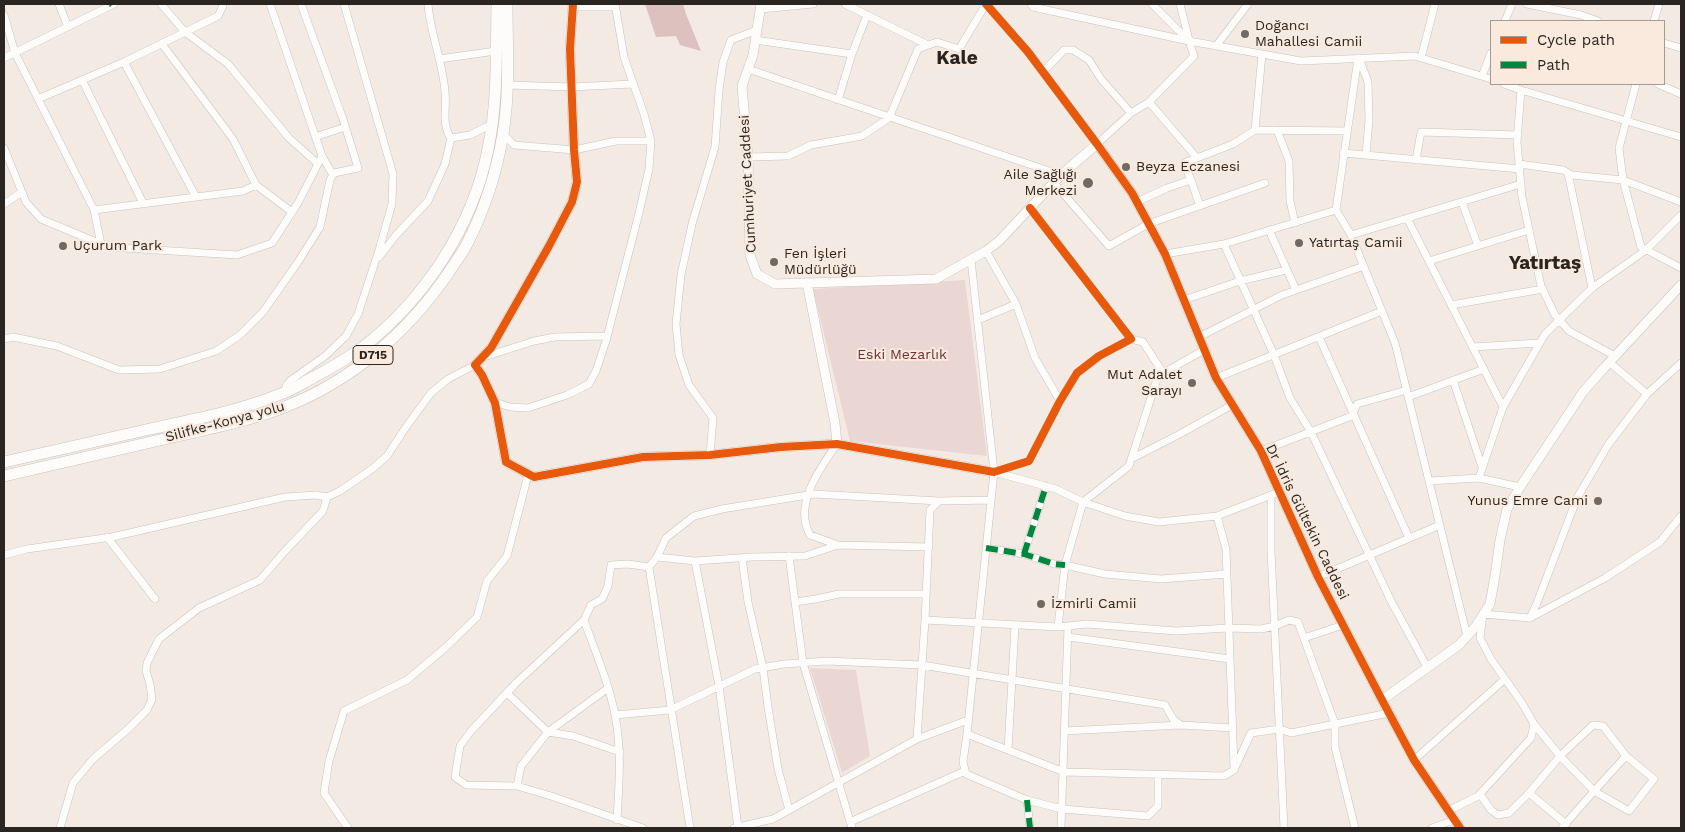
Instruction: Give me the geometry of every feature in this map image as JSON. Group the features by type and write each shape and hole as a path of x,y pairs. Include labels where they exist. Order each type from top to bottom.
{"highway":[{"name":"Silifke-Konya yolu","path":"4,462 231,411 285,393 363,347 391,322 421,290 448,251 469,212 479,186 492,124 497,4"},
{"name":"Silifke-Konya yolu","path":"4,476 239,422 287,406 329,386 359,366 389,342 418,312 444,279 467,244 482,210 503,134 507,85 507,4"}],"street":[{"path":"60,4 68,26"},
{"path":"4,58 113,4"},
{"path":"161,4 185,32 228,64 289,138 318,163"},
{"path":"38,99 124,62 218,16 223,6 222,4"},
{"path":"270,4 315,137 322,156 333,175"},
{"path":"4,339 13,337 57,346 119,370 160,368 216,351 240,335 263,312 320,227 330,180 334,173 358,168 301,4"},
{"path":"285,393 286,386 291,380 325,356 346,336 358,314 376,261 392,204 393,174 344,4"},
{"path":"376,261 397,234 428,201 445,164 451,138 444,120 446,92 428,4"},
{"path":"761,6 814,4"},
{"path":"845,4 928,45"},
{"path":"748,157 788,156 811,145 862,136 889,118 918,49 937,42 959,49 988,6 999,4"},
{"path":"1032,4 1033,8 1189,41 1301,62 1415,56 1490,79"},
{"path":"1152,4 1189,41"},
{"path":"1158,775 1158,806 1148,816 1062,809 1027,800 966,774 963,762 994,472 971,260 986,252 1061,175 1131,113 1149,102 1194,56 1180,4"},
{"path":"1216,46 1248,4"},
{"path":"1421,58 1435,4"},
{"path":"1505,20 1512,4"},
{"path":"1527,4 1595,20"},
{"path":"1654,20 1659,4"},
{"path":"4,555 28,549 108,537 285,497 327,496 340,491 372,470 387,456 431,393 448,379 475,365 491,348 550,246 572,202 577,182 570,49 573,5 615,5 624,56 632,84 644,114 651,141 649,169 607,336 596,371 589,384 567,395 528,408 510,407 495,402"},
{"name":"Cumhuriyet Caddesi","path":"761,6 753,55 742,86 748,157 750,255 757,274 775,284 936,279 971,260"},
{"path":"988,6 1043,72 1097,144"},
{"path":"4,15 15,53 94,210 101,244"},
{"path":"838,100 852,54 867,15"},
{"path":"710,455 713,418 689,385 679,355 676,324 681,275 692,224 715,147 723,62 731,40 757,30"},
{"path":"755,40 852,54"},
{"path":"1665,43 1681,48"},
{"path":"162,44 233,138 256,185 292,212"},
{"path":"1043,72 1064,50 1073,50 1089,60 1102,79 1131,113"},
{"path":"439,59 496,51"},
{"path":"1255,130 1262,54"},
{"path":"1482,76 1490,56"},
{"path":"1358,58 1336,210 1351,235 1395,343 1467,636"},
{"path":"1358,58 1368,82 1369,120 1366,155"},
{"path":"124,62 196,197"},
{"path":"748,69 1061,175"},
{"path":"82,80 143,203"},
{"path":"507,85 572,87 632,84"},
{"path":"1507,85 1681,137"},
{"path":"1636,85 1619,148 1623,180 1641,247 1681,268"},
{"path":"1660,85 1681,94"},
{"path":"1522,90 1518,136 1522,197 1543,289 1555,315 1569,331 1612,359 1647,394"},
{"path":"1149,102 1197,158"},
{"path":"451,138 470,136 492,124"},
{"path":"315,137 345,127"},
{"path":"1200,206 1184,164 1233,144 1255,130 1347,131"},
{"path":"1277,130 1289,161 1290,201 1295,223"},
{"path":"1416,160 1421,132 1518,136"},
{"path":"503,134 514,145 574,150 616,141 651,141"},
{"name":"Dr İdris Gültekin Caddesi","path":"1097,144 1137,202 1165,254 1216,378 1260,451 1275,494 1382,700 1414,760 1460,828"},
{"path":"4,148 26,202 41,220 108,247 237,255 272,243 292,212 322,156"},
{"path":"1343,153 1563,170 1572,175 1623,180 1681,202"},
{"path":"1568,172 1592,288"},
{"path":"1137,202 1167,188 1191,180"},
{"path":"1054,183 1109,246 1148,224 1265,183"},
{"path":"1351,235 1521,184"},
{"path":"94,210 243,191 256,185"},
{"path":"4,204 22,192"},
{"path":"1462,202 1478,246"},
{"path":"1030,208 1130,339 1142,342 1163,373"},
{"path":"1165,254 1224,244 1336,210"},
{"path":"1479,478 1503,406 1545,334 1592,288 1646,250 1681,215"},
{"path":"1407,218 1503,406"},
{"path":"1269,230 1296,290"},
{"path":"1429,261 1529,230"},
{"path":"1224,244 1274,355 1290,398 1311,432 1391,601 1427,667"},
{"path":"986,252 1016,304 1035,358 1060,401"},
{"path":"1199,338 1282,295 1364,266"},
{"path":"1184,300 1240,281 1286,270"},
{"path":"806,283 835,423 837,444 820,467 807,495 805,526 810,535 838,545 929,547"},
{"path":"1382,700 1459,645 1476,626 1490,604 1496,576 1500,540 1507,510 1520,487 1583,392 1681,285"},
{"path":"1451,305 1543,289"},
{"path":"978,320 1016,304"},
{"path":"1216,378 1382,311"},
{"path":"483,357 534,341 556,337 607,336"},
{"path":"1319,336 1410,538"},
{"path":"994,472 1029,461 1060,401 1077,373 1099,356 1130,339"},
{"path":"1472,347 1540,343"},
{"path":"1058,627 1065,565 1083,502 1129,466 1158,376 1204,350"},
{"path":"1530,618 1577,498 1608,445 1647,394 1681,363"},
{"path":"475,365 495,402 506,462 534,477 643,457 710,455 780,447 837,444 994,472 1056,489 1083,502 1125,516 1159,522 1217,516 1275,494 1271,550 1284,828"},
{"path":"1260,451 1352,416 1357,404 1408,393 1484,369"},
{"path":"1453,380 1482,468"},
{"path":"1131,459 1178,436 1232,404"},
{"path":"348,828 324,793 329,761 344,711 407,680 445,648 477,617 487,581 507,556 528,475"},
{"path":"1429,481 1479,478 1520,487"},
{"path":"1024,554 1046,486"},
{"path":"690,828 649,568 657,557 666,538 694,516 722,509 814,494 939,501 991,500"},
{"path":"60,828 73,783 93,759 147,710 152,699 146,672 147,663 159,639 199,608 260,580 284,550 324,511 327,496"},
{"path":"916,738 925,620 930,510 939,501"},
{"path":"1217,516 1226,549 1234,770"},
{"path":"1483,614 1530,618 1605,578 1660,542 1681,516"},
{"path":"1318,576 1440,525"},
{"path":"108,537 155,599"},
{"path":"657,557 695,561 805,556 838,545"},
{"path":"986,548 1024,554 1054,564 1105,574 1162,579 1227,574"},
{"path":"789,556 802,663 851,825 965,771"},
{"path":"742,558 748,602 763,668 778,769 789,810"},
{"path":"695,561 719,686 736,828 773,819 916,738 968,720"},
{"path":"644,828 517,786 466,785 455,777 460,746 471,731 507,693 584,620 591,605 602,599 608,586 611,564 628,564 649,568"},
{"path":"795,602 839,594 926,594"},
{"path":"1480,794 1491,810 1498,815 1509,813 1529,793 1560,756 1593,725 1603,726 1626,756 1654,778 1629,811 1594,791 1560,756 1534,724 1491,659 1480,638 1483,614"},
{"path":"584,620 608,688 615,715 620,752 617,820"},
{"path":"925,620 978,622 1015,626 1058,627 1087,624 1176,630 1261,629 1289,620 1298,622 1335,724 1335,747 1355,828"},
{"path":"1304,638 1343,625"},
{"path":"1008,750 1015,626"},
{"path":"1062,828 1068,626"},
{"path":"1068,637 1230,660"},
{"path":"615,715 670,710 755,669 827,661 922,665 1165,705 1181,725"},
{"path":"1414,760 1505,679"},
{"path":"517,786 521,766 548,732 608,688"},
{"path":"507,693 548,732 573,736 620,752"},
{"path":"967,734 1064,772 1224,776 1234,770 1251,732 1280,729 1291,733 1389,712"},
{"path":"1448,810 1480,794 1531,738 1534,724"},
{"path":"1065,731 1181,725 1233,728"},
{"path":"1529,793 1564,826 1626,756"},
{"path":"1027,800 1030,828"},
{"path":"1432,828 1454,820"}],"green space":[{"name":"Eski Mezarlık","path":"965,280 987,456 850,441 813,289"},
{"path":"810,668 856,670 870,756 842,773"}],"shaded area":[{"path":"645,4 683,4 701,51 680,45 676,36 656,37"}],"marked path":[{"path":"1024,554 1046,486"},
{"path":"986,548 1024,554 1054,564 1065,565"},
{"path":"1027,800 1030,828"}],"cycle path":[{"path":"573,4 570,49 577,182 572,202 491,348 475,365 482,375 495,403 506,462 534,477 643,457 710,455 781,447 837,444 994,472 1029,461 1060,401 1077,373 1099,356 1131,339 1030,208"},
{"path":"986,4 1028,52 1132,193 1165,254 1216,378 1261,451 1318,577 1414,760 1460,828"}],"place":[{"name":"Doğancı Mahallesi Camii","path":"1245,34"},
{"name":"Beyza Eczanesi","path":"1126,167"},
{"name":"Aile Sağlığı Merkezi","path":"1088,183"},
{"name":"Yatırtaş Camii","path":"1299,243"},
{"name":"Uçurum Park","path":"63,246"},
{"name":"Fen İşleri Müdürlüğü","path":"774,262"},
{"name":"Mut Adalet Sarayı","path":"1192,383"},
{"name":"Yunus Emre Cami","path":"1598,501"},
{"name":"İzmirli Camii","path":"1041,604"}],"district":[{"name":"Kale","path":"957,58"},
{"name":"Yatırtaş","path":"1545,263"}]}
